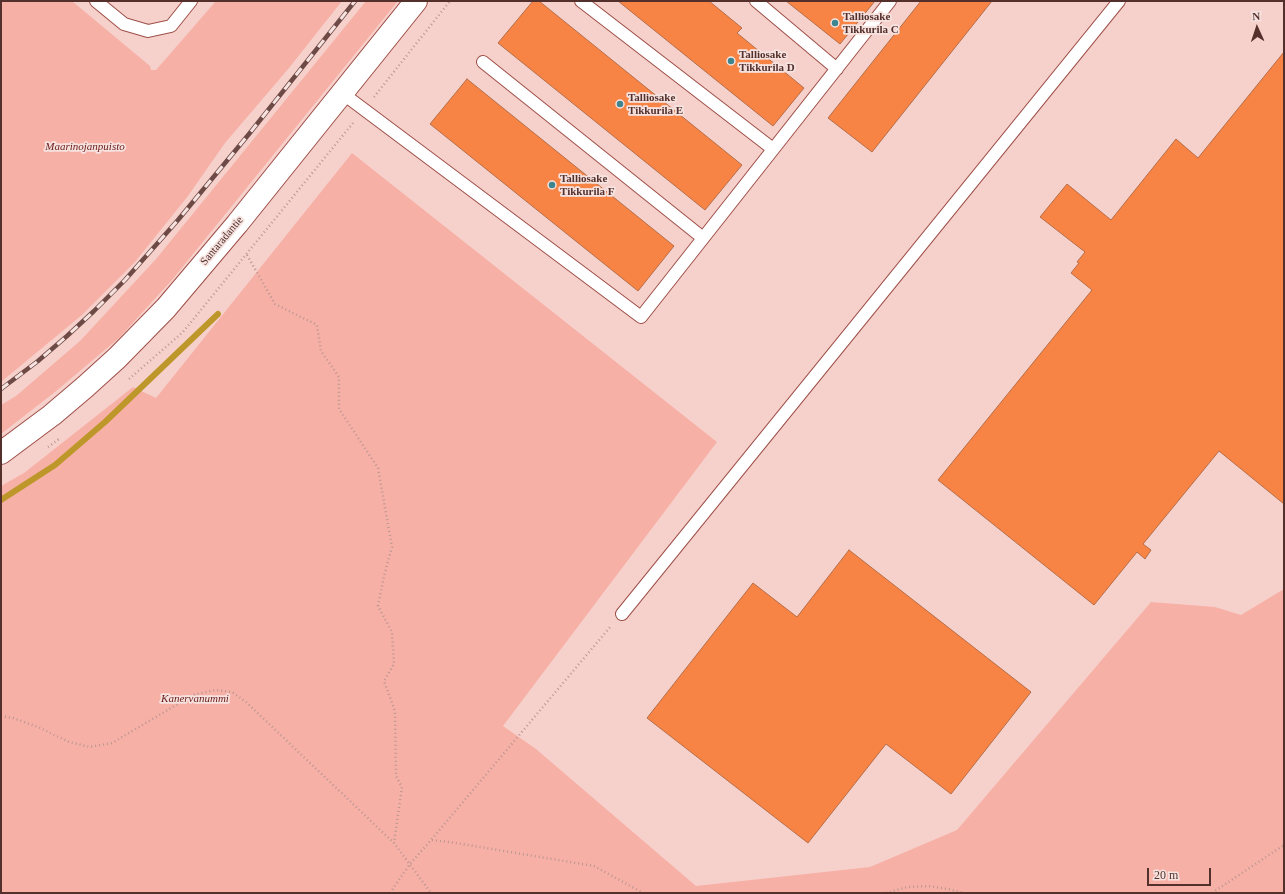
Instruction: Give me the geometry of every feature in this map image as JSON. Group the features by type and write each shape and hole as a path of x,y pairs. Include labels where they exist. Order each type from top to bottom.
{"street":[{"name":"Santaradantie","path":"1,453 52,415 85,387 117,358 166,308 237,224 416,1"}],"lane":[{"path":"96,1 124,24 148,31 171,26 191,1"},
{"path":"581,1 772,149"},
{"path":"756,1 837,68"},
{"path":"342,93 641,317 890,1"},
{"path":"622,614 1119,1"},
{"path":"483,62 703,238"}],"path":[{"path":"247,254 275,304 317,325 321,351 339,377 339,409 378,468 392,547 378,606 392,632 394,664 384,682 395,711 396,776 402,787 394,843"},
{"path":"390,893 410,864 622,614"},
{"path":"1,716 13,718 38,727 69,742 90,747 112,743 193,695 215,690 232,692 246,702 394,843 432,893"},
{"path":"431,840 594,866 644,893"},
{"path":"1212,893 1284,845"},
{"path":"886,893 908,888 929,886 948,888 964,893"}],"green space":[{"name":"Maarinojanpuisto","path":"1,1 72,1 150,66 151,70 156,70 216,1 342,1 289,68 225,143 188,196 135,262 82,315 1,382"},
{"path":"366,1 398,1 172,280 119,338 55,392 1,434 1,405 16,396 80,341 156,259"},
{"name":"Kanervanummi","path":"352,153 717,442 503,726 536,749 696,886 870,867 957,830 1151,602 1215,607 1241,615 1284,589 1284,893 1,893 1,486 24,473 133,387 156,398"}],"building":[{"name":"Talliosake Tikkurila E","path":"533,1 539,1 742,165 705,210 498,43"},
{"name":"Talliosake Tikkurila D","path":"618,1 709,1 742,28 737,33 804,88 773,126"},
{"name":"Talliosake Tikkurila C","path":"786,1 875,1 840,44"},
{"path":"921,1 992,1 872,152 828,118"},
{"path":"1284,52 1284,504 1219,451 1143,544 1151,550 1145,559 1137,552 1094,605 938,480 1092,290 1071,273 1085,252 1040,217 1067,184 1111,220 1176,139 1198,158"},
{"name":"Talliosake Tikkurila F","path":"467,79 674,246 638,291 430,124"},
{"path":"849,550 1031,692 951,794 886,744 808,843 647,718 753,583 797,617"}],"waterway":[{"path":"1,500 55,465 105,422 218,314"}],"railway":[{"path":"1,389 38,361 67,336 125,280 178,220 249,134 355,1"}],"place":[{"name":"Talliosake Tikkurila C","path":"835,23"},
{"name":"Talliosake Tikkurila D","path":"731,61"},
{"name":"Talliosake Tikkurila E","path":"620,104"},
{"name":"Talliosake Tikkurila F","path":"552,185"}]}
